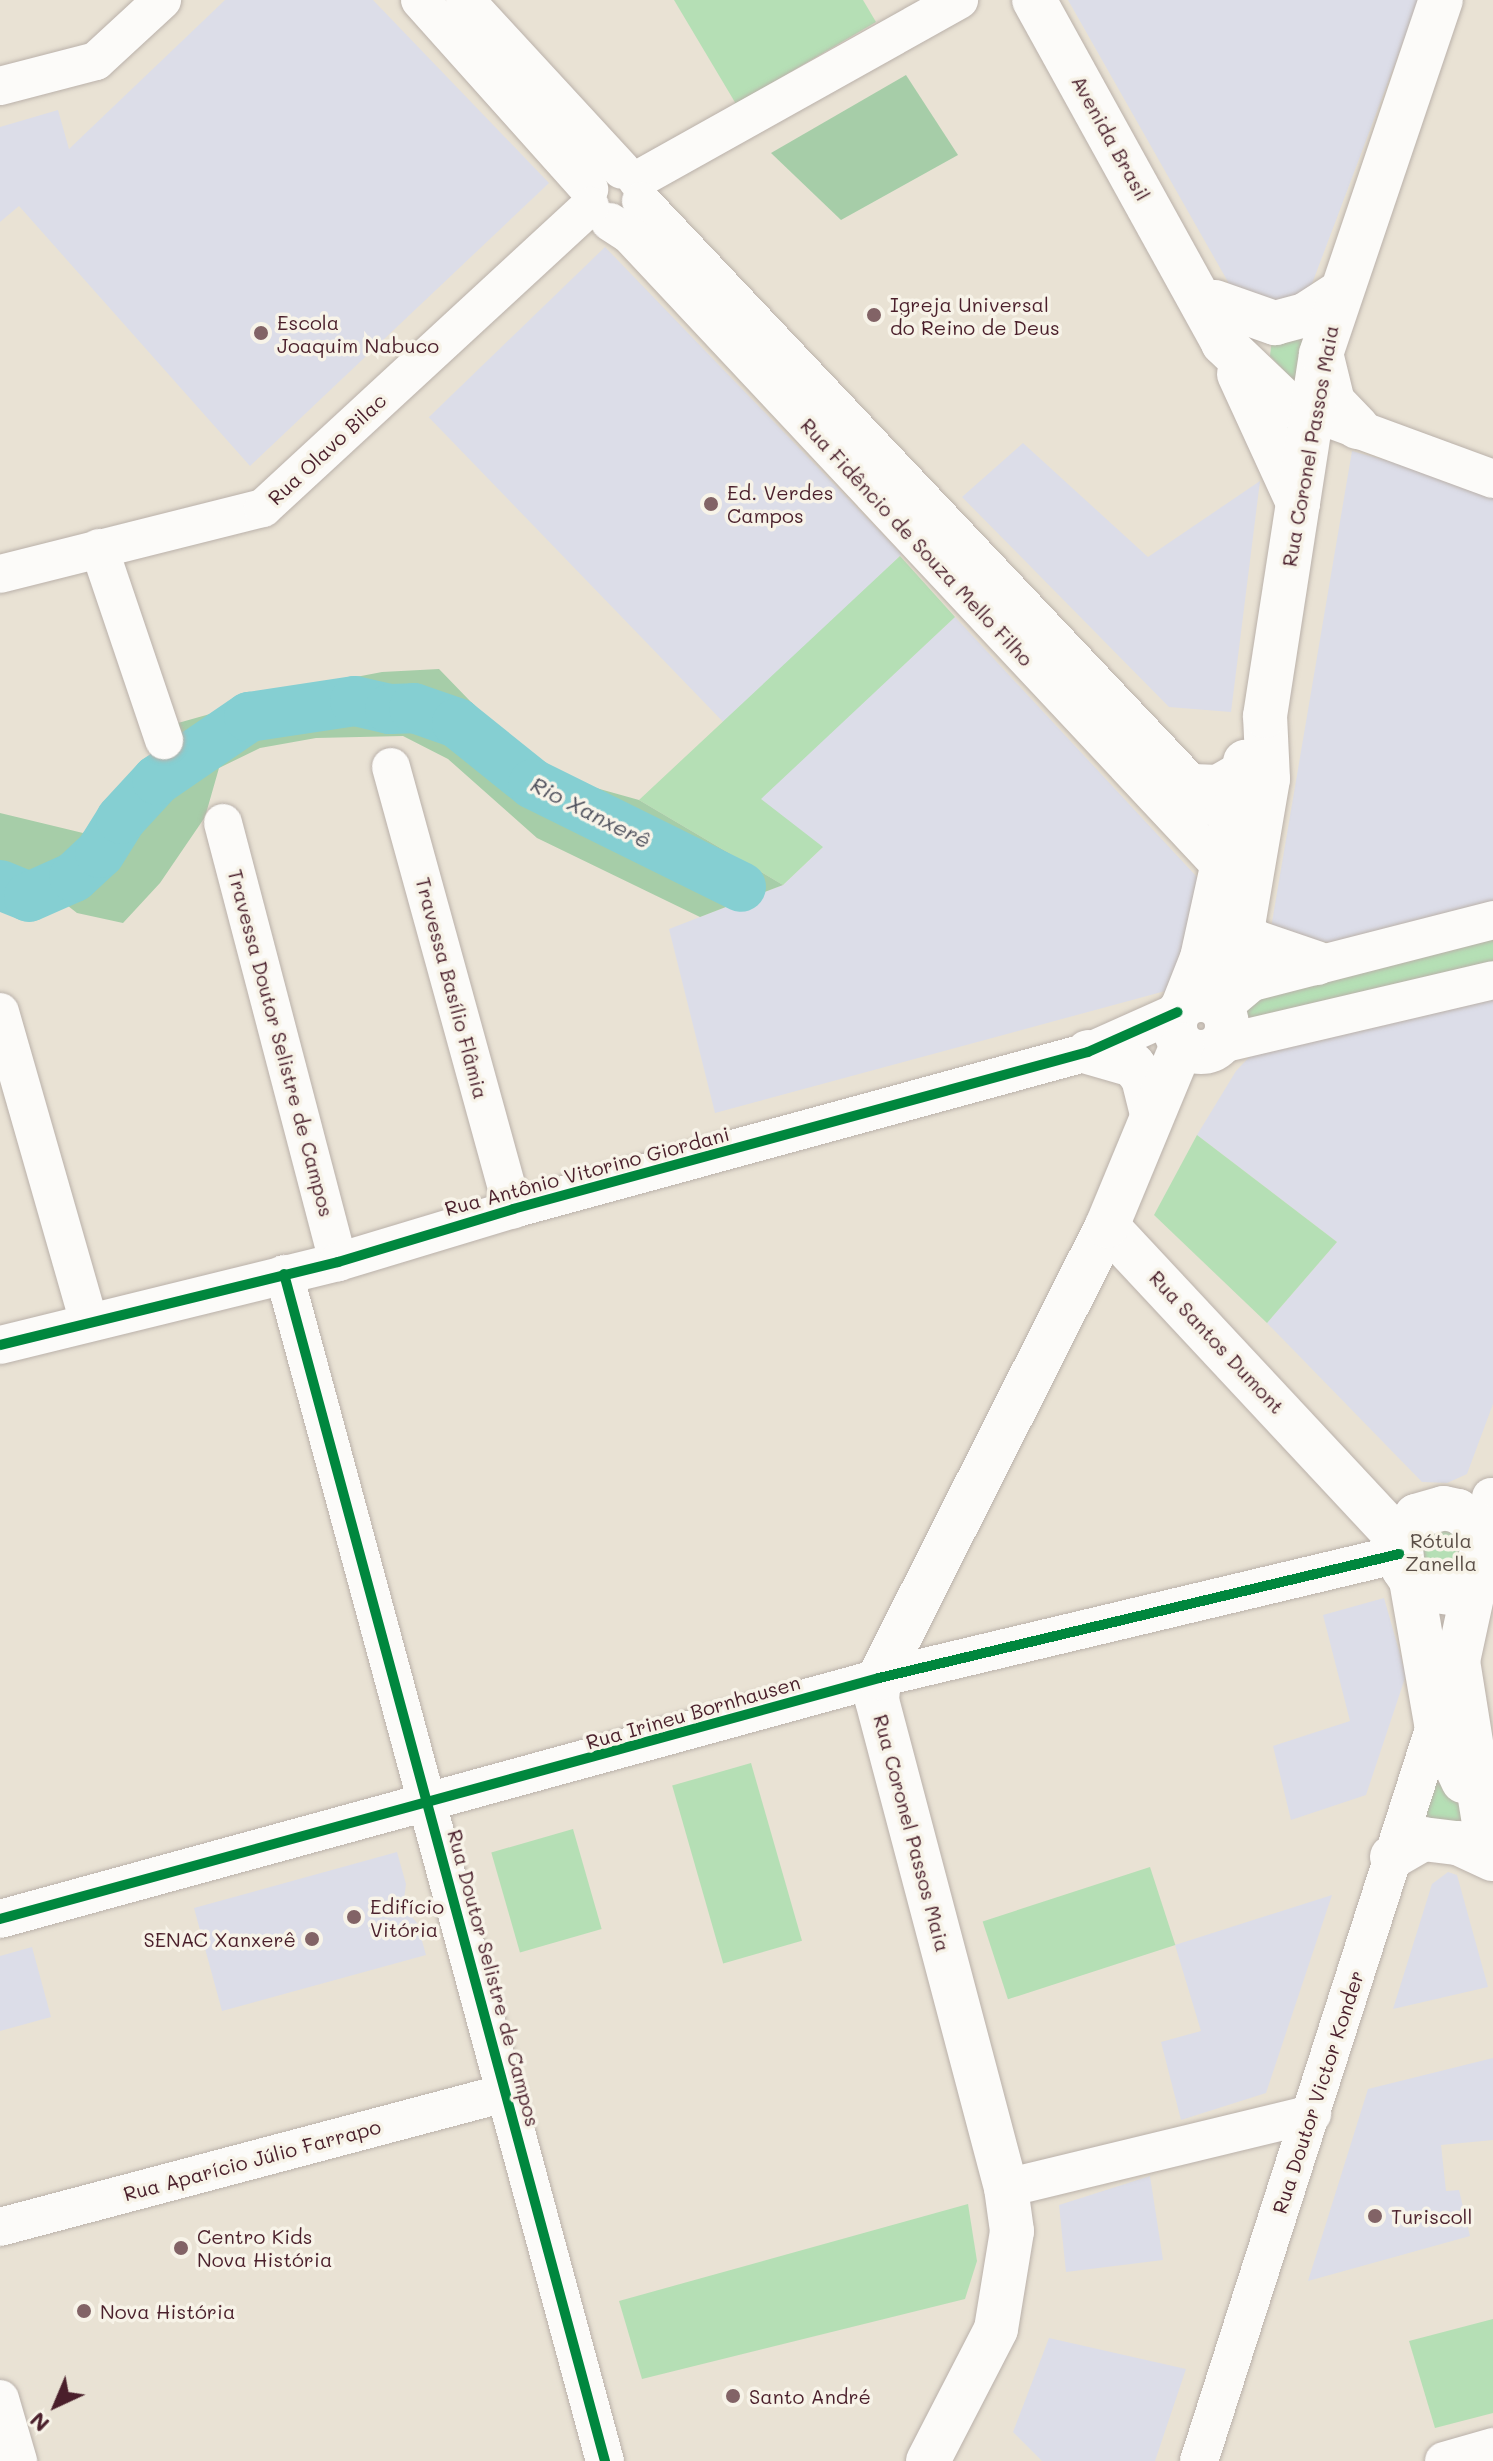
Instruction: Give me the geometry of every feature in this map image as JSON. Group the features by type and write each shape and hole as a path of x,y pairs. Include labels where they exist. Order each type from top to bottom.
{"main road":[{"name":"Avenida Brasil","path":"1034,0 1208,307 1312,407"},
{"name":"Rua Coronel Passos Maia","path":"928,2461 996,2329 1012,2231 1006,2188 877,1700 879,1678 1107,1226 1148,1129 1242,931 1268,779 1265,716 1321,354 1339,293 1441,0"},
{"path":"1208,307 1275,323 1305,315 1339,293"},
{"path":"1208,307 1270,433 1298,503"},
{"path":"1321,354 1333,402 1357,427"},
{"name":"Rua Coronel Passos Maia","path":"1199,1027 1202,958 1239,775 1265,716"},
{"path":"1193,786 1218,787 1239,775"},
{"path":"1229,823 1240,861 1242,931 1281,953 1316,963"},
{"path":"1088,1052 1133,1065 1143,1078 1148,1129"},
{"name":"Rua Santos Dumont","path":"1107,1226 1326,1457 1459,1531"},
{"path":"1459,1531 1458,1661 1490,1848"},
{"path":"1459,1531 1436,1723 1490,1848"},
{"path":"1436,1723 1458,1661"},
{"path":"1392,1857 1423,1839 1490,1848"}],"street":[{"path":"0,86 96,61 162,0"},
{"name":"Rua Olavo Bilac","path":"0,574 263,508 615,195 959,0"},
{"name":"Rua Fidêncio de Souza Mello Filho","path":"448,6 615,195 782,376 1134,748 1220,865"},
{"path":"1312,407 1493,479"},
{"path":"99,548 164,740"},
{"name":"Rua Fidêncio de Souza Mello Filho","path":"1134,748 1193,786 1229,823"},
{"name":"Travessa Basílio Flâmia","path":"391,767 513,1209"},
{"name":"Travessa Doutor Selistre de Campos","path":"223,823 338,1262"},
{"name":"Rua Antônio Vitorino Giordani","path":"1199,1027 1252,982 1316,963 1493,920"},
{"name":"Rua Antônio Vitorino Giordani","path":"0,1345 338,1262 513,1209 1088,1052 1146,1050 1199,1027 1493,980"},
{"path":"0,1012 89,1323"},
{"name":"Rua Doutor Selistre de Campos","path":"284,1274 605,2461"},
{"name":"Rua Irineu Bornhausen","path":"0,1919 429,1805 879,1678 1459,1531"},
{"name":"Rua Doutor Victor Konder","path":"1199,2461 1436,1723"},
{"name":"Rua Aparício Júlio Farrapo","path":"0,2227 505,2093"},
{"path":"1006,2188 1312,2114"},
{"path":"0,2399 10,2452"},
{"path":"1444,2461 1493,2447"}],"shaded area":[{"name":"Escola Joaquim Nabuco","path":"225,0 373,0 549,183 250,466 19,206 0,222 0,127 58,110 69,149"},
{"path":"1068,0 1419,0 1304,305 1240,303"},
{"path":"605,247 902,554 725,724 429,417"},
{"path":"1023,443 1148,557 1260,481 1231,712 1169,707 962,497"},
{"path":"1352,451 1451,478 1493,496 1493,914 1333,943 1270,934"},
{"path":"955,617 1197,877 1189,948 1169,990 715,1113 669,929 783,885 822,848 760,799"},
{"path":"1493,996 1493,1404 1467,1474 1447,1483 1422,1482 1267,1323 1337,1242 1197,1135 1236,1071 1255,1051"},
{"path":"1384,1598 1406,1675 1366,1795 1291,1820 1273,1746 1350,1721 1323,1615"},
{"name":"SENAC Xanxerê","path":"397,1852 406,1884 404,1899 411,1898 413,1908 407,1911 417,1923 426,1955 222,2011 194,1908"},
{"path":"1448,1872 1457,1875 1488,1987 1393,2009 1432,1884"},
{"path":"1332,1895 1266,2093 1181,2120 1161,2042 1201,2031 1175,1945"},
{"path":"32,1947 51,2017 0,2031 0,1956"},
{"path":"1493,2058 1493,2140 1441,2145 1446,2191 1459,2190 1470,2236 1308,2281 1368,2089"},
{"path":"1150,2176 1163,2260 1066,2272 1059,2205"},
{"path":"1049,2338 1186,2369 1155,2461 1042,2461 1013,2432"}],"green space":[{"path":"674,0 863,0 876,22 736,104"},
{"path":"906,75 958,155 841,220 771,153"},
{"path":"1312,322 1302,389 1270,356 1272,338"},
{"path":"900,556 955,617 761,799 823,847 783,885 639,800"},
{"path":"439,669 539,772 639,800 783,885 700,917 537,838 448,759 403,736 316,738 260,748 219,768 205,817 160,883 123,923 77,913 30,876 0,880 0,813 83,833 150,763 178,723 309,686 382,672"},
{"path":"1493,915 1493,963 1243,1020 1252,989"},
{"path":"1197,1135 1337,1242 1267,1323 1154,1215"},
{"name":"Rótula Zanella","path":"1445,1527 1464,1543 1457,1573 1425,1572 1418,1542 1423,1535"},
{"path":"1437,1751 1475,1834 1422,1828"},
{"path":"751,1763 802,1941 723,1963 672,1786"},
{"path":"573,1829 602,1929 520,1952 491,1852"},
{"path":"1150,1867 1175,1945 1008,1999 983,1921"},
{"path":"968,2204 977,2261 965,2299 642,2379 619,2301"},
{"path":"1493,2319 1493,2413 1435,2428 1409,2341"}],"waterway":[{"name":"Rio Xanxerê","path":"0,885 29,897 74,877 100,853 121,819 157,780 249,717 355,701 390,709 414,708 457,723 533,784 741,887"}],"cycle path":[{"path":"0,1345 338,1262 513,1209 1088,1052 1178,1012"},
{"path":"284,1274 605,2461"},
{"path":"0,1919 879,1678 1399,1554"}],"place":[{"name":"Igreja Universal do Reino de Deus","path":"874,315"},
{"name":"Escola Joaquim Nabuco","path":"261,333"},
{"name":"Ed. Verdes Campos","path":"711,504"},
{"name":"Edifício Vitória","path":"354,1917"},
{"name":"SENAC Xanxerê","path":"312,1939"},
{"name":"Turiscoll","path":"1375,2216"},
{"name":"Centro Kids Nova História","path":"181,2248"},
{"name":"Nova História","path":"84,2311"},
{"name":"Santo André","path":"733,2396"}]}
